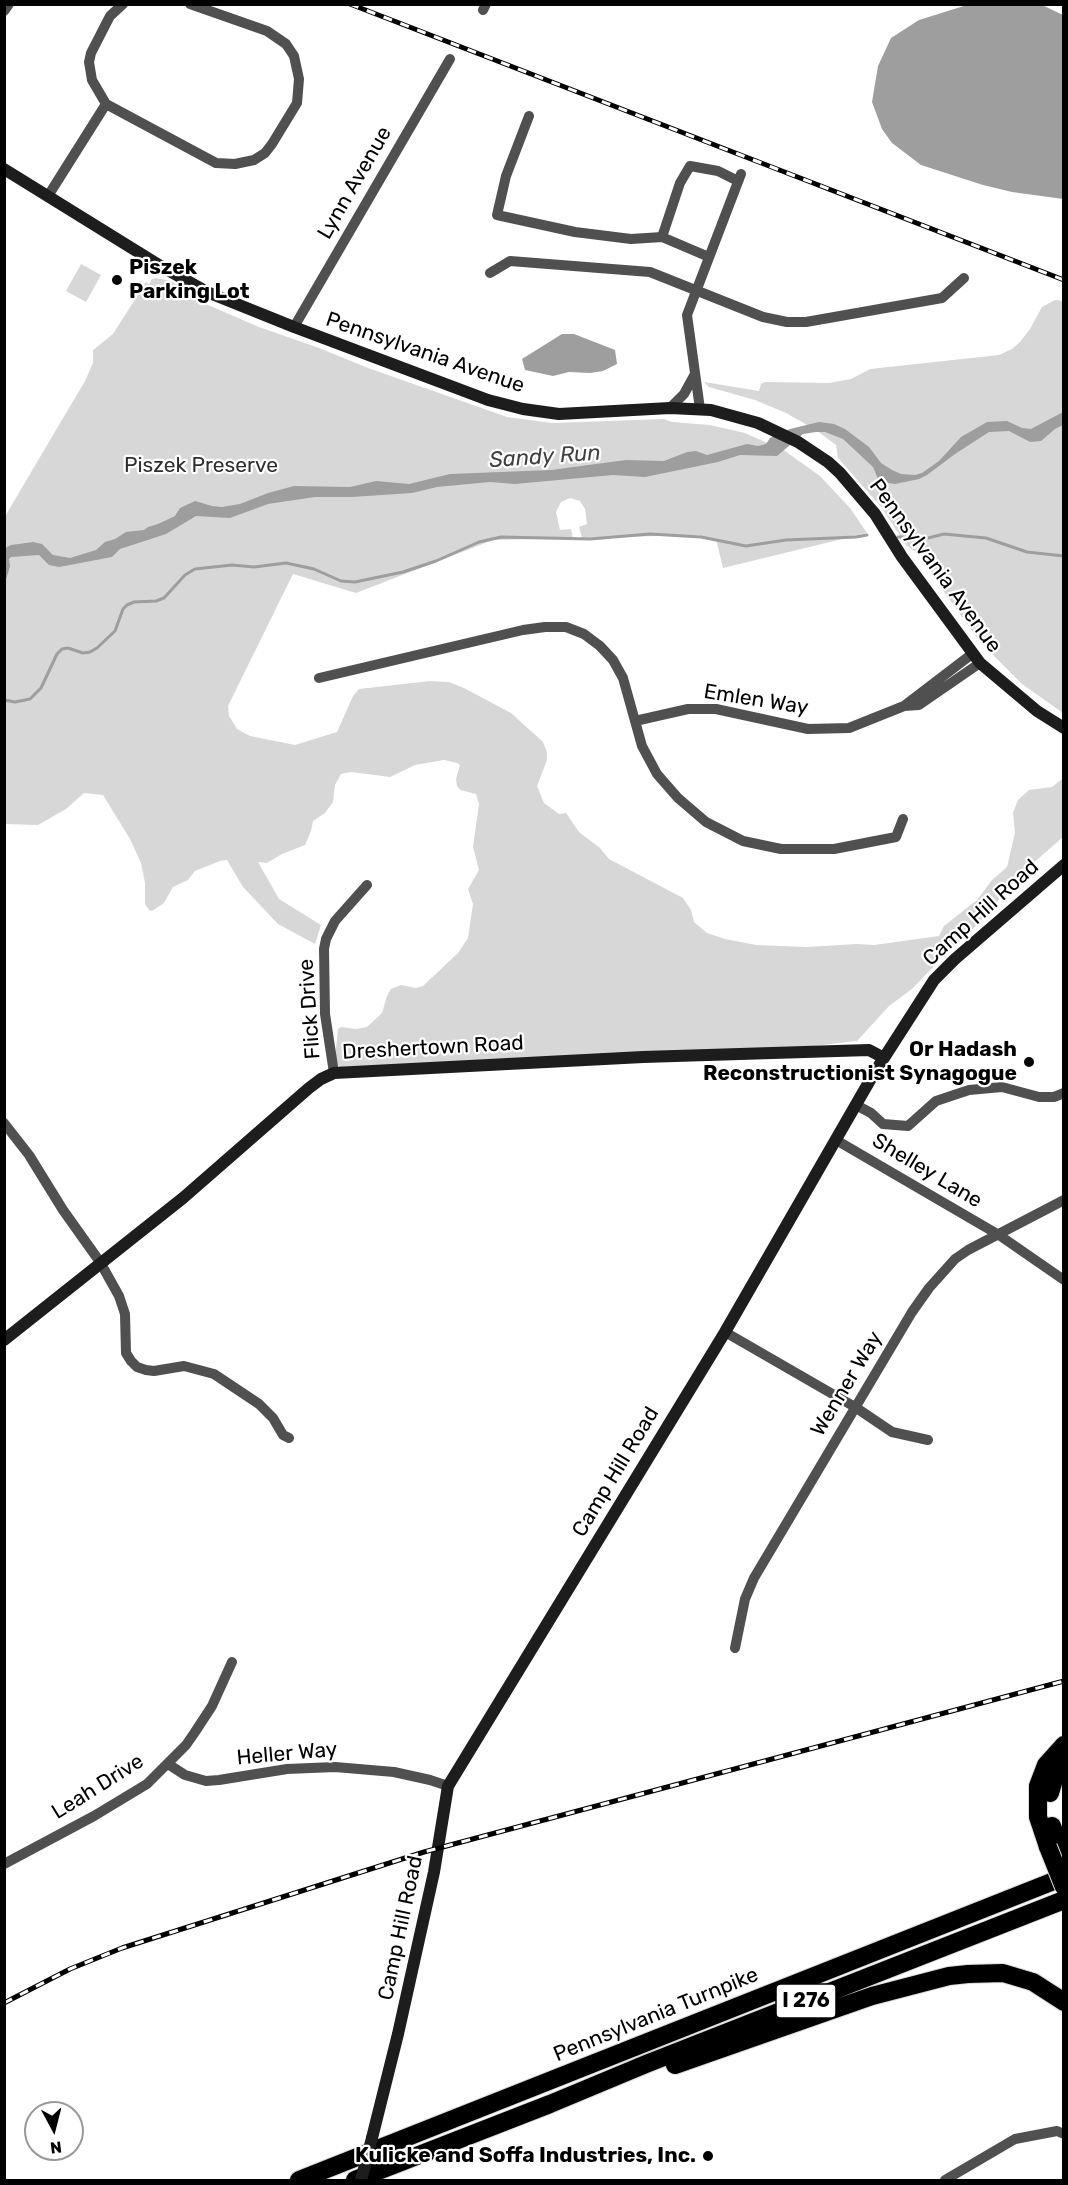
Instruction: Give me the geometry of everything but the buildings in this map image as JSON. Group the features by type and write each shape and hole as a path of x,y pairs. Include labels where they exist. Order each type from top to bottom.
{"highway":[{"path":"1057,1849 1038,1816 1038,1786 1046,1764 1064,1745"},
{"path":"1064,1762 1056,1773 1049,1798 1050,1821 1064,1887"},
{"path":"987,1907 1011,1889 1064,1866"},
{"name":"Pennsylvania Turnpike","path":"299,2181 1064,1877"},
{"name":"Pennsylvania Turnpike","path":"355,2181 657,2059 1064,1900"},
{"path":"550,2104 661,2070 872,1996 927,1981 968,1974 1003,1973 1033,1982 1064,2002"}],"street":[{"path":"4,10 9,4"},
{"path":"123,4 110,16 91,53 89,62 92,80 106,104 216,163 244,163 265,153 297,103 299,79 294,56 286,44 267,31 190,4"},
{"name":"Lynn Avenue","path":"294,327 450,59"},
{"path":"48,196 106,104"},
{"path":"529,116 506,176 497,215 575,232 630,239 662,237 708,256"},
{"path":"662,237 680,183 690,166 740,177 687,315 700,409"},
{"name":"Pennsylvania Avenue","path":"4,169 182,279 237,305 488,400 541,413 700,409 741,417 798,442 840,473 875,514 902,556 976,659 1037,711 1064,728"},
{"path":"490,273 510,261 650,272 763,317 787,322 806,322 942,298 964,278"},
{"path":"670,408 684,394 695,374"},
{"path":"319,678 523,630 566,627 584,634 613,660 623,678 642,746 657,774 678,798 706,822 743,841 781,849 834,849 896,837 903,819"},
{"name":"Emlen Way","path":"635,721 688,709 716,710 808,729 849,728 904,706 976,659"},
{"name":"Camp Hill Road","path":"361,2181 398,2034 434,1872 448,1786 725,1332 856,1105 934,980 1064,865"},
{"name":"Flick Drive","path":"334,1073 325,1014 324,949 335,921 367,885"},
{"path":"869,1050 897,1037"},
{"name":"Dreshertown Road","path":"4,1340 183,1198 321,1079 334,1073 631,1057 869,1050 884,1058"},
{"path":"856,1105 871,1113 883,1124 908,1126 936,1101 969,1090 1002,1087 1039,1097 1064,1093"},
{"path":"4,1123 29,1155 63,1210 100,1262 123,1306 126,1353 137,1367 154,1371 184,1366 214,1374 259,1404 273,1418 283,1435 289,1438"},
{"name":"Shelley Lane","path":"836,1140 999,1235 1064,1280"},
{"name":"Wenner Way","path":"735,1648 745,1599 754,1578 912,1312 955,1259 1064,1200"},
{"path":"725,1332 855,1407 892,1432 928,1440"},
{"name":"Leah Drive","path":"4,1864 147,1784 186,1745 212,1706 232,1662"},
{"name":"Heller Way","path":"168,1764 185,1775 206,1781 287,1769 335,1767 394,1772 448,1786"},
{"path":"945,2181 1015,2139 1057,2131 1064,2134"}],"green space":[{"path":"81,264 101,275 86,302 66,291"},
{"name":"Piszek Preserve","path":"152,279 171,281 194,299 259,327 507,417 552,423 664,419 672,422 710,425 745,433 785,451 820,476 850,508 867,533 723,568 716,539 697,535 582,538 579,527 587,524 585,509 580,501 570,498 561,502 556,512 560,530 571,529 573,538 493,540 356,593 293,574 228,706 229,716 237,729 250,736 295,745 337,732 353,696 359,689 430,681 449,682 464,688 511,713 543,742 547,760 537,786 544,803 559,814 566,813 579,832 600,848 609,859 683,898 691,910 694,922 707,933 756,945 806,947 874,945 939,936 944,926 977,900 992,880 1007,867 1015,833 1013,813 1018,800 1029,790 1052,787 1062,779 1063,772 1063,837 1023,872 974,928 955,946 942,954 935,965 912,989 889,1006 857,1041 797,1048 340,1068 335,1059 338,1029 367,1027 382,1013 391,989 401,985 416,988 423,986 458,953 468,938 473,904 468,889 479,870 473,847 479,804 476,794 460,790 457,786 456,779 460,765 444,760 415,765 390,777 351,772 341,774 335,785 333,802 325,813 313,821 305,845 267,863 258,862 279,899 321,925 315,944 278,924 243,887 227,860 195,871 188,880 173,887 164,903 152,911 149,910 145,904 145,883 141,863 130,839 103,795 84,793 66,809 38,825 5,824 4,518 85,381 93,363 93,350 113,334 146,282 149,284"},
{"path":"1055,300 1063,301 1063,713 1022,684 980,642 939,585 926,562 927,549 914,551 906,545 882,508 838,458 836,445 816,430 786,413 755,400 709,387 704,382 759,391 761,384 765,382 829,383 851,379 870,369 999,355 1020,342 1042,307"}],"shaded area":[{"path":"967,5 1042,5 1063,15 1063,199 1012,192 921,165 892,143 882,129 872,102 878,66 891,38 919,20"},
{"path":"562,334 574,334 615,350 617,364 603,371 569,372 553,376 525,370 522,359"},
{"path":"1063,412 1063,425 1041,441 1030,442 1009,431 989,432 927,475 895,484 878,479 873,467 843,439 825,432 816,432 803,434 777,456 740,455 718,462 645,477 613,475 515,484 490,482 437,487 412,493 315,497 268,504 230,518 196,516 166,534 120,549 112,557 59,567 49,565 39,555 11,557 5,583 5,548 11,545 33,542 42,544 53,555 70,558 96,550 105,542 126,532 144,530 158,524 175,516 180,508 195,501 222,507 240,504 294,486 350,487 376,481 409,484 450,474 551,470 626,460 664,461 687,452 696,451 707,455 747,444 758,446 766,444 770,438 790,429 819,422 834,424 845,429 869,447 881,463 892,470 901,474 915,475 939,461 961,437 987,422 1007,421 1022,428 1031,429"}],"waterway":[{"path":"4,700 15,702 30,699 41,688 57,654 62,649 68,648 83,653 97,648 115,631 123,609 127,605 164,598 185,575 195,569 232,565 254,567 286,563 314,569 341,581 355,582 403,572 436,561 479,542 501,537 590,539 650,534 701,537 746,546 786,540 867,535"},
{"path":"898,537 928,538 944,534 986,538 1027,552 1064,556"}],"railway":[{"path":"350,4 1064,280"},
{"path":"4,2003 70,1969 122,1948 424,1852 1064,1681"}],"place":[{"name":"Piszek Parking Lot","path":"117,280"},
{"name":"Or Hadash Reconstructionist Synagogue","path":"1029,1062"},
{"name":"Kulicke and Soffa Industries, Inc.","path":"708,2156"}],"water label":[{"name":"Sandy Run","path":"545,457"}]}
